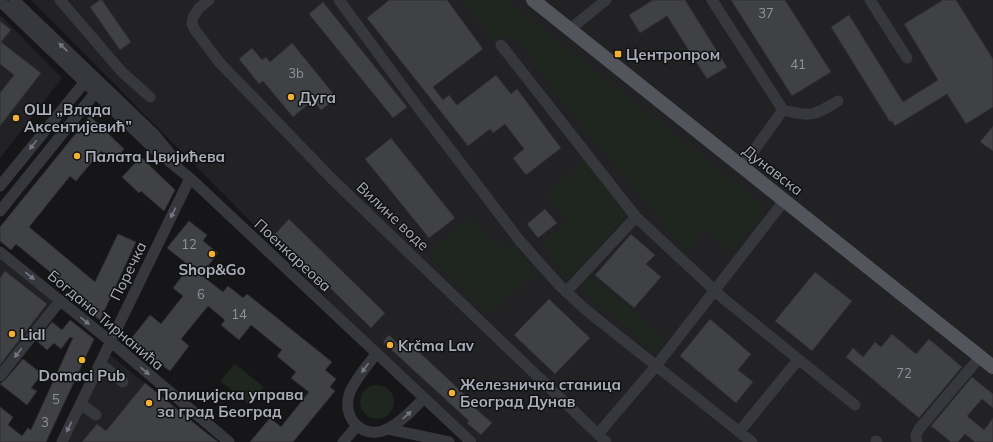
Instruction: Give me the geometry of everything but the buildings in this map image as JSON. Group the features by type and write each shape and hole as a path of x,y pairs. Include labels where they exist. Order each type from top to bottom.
{"main road":[{"name":"Дунавска","path":"533,0 993,367"}],"street":[{"path":"14,0 88,78"},
{"path":"60,0 122,72 150,97"},
{"name":"Вилине воде","path":"210,0 199,8 193,17 192,24 219,62 284,131 606,442"},
{"path":"339,0 417,106 520,241 566,292 752,442"},
{"path":"569,30 606,0"},
{"path":"712,0 783,110 811,115 818,114 838,101"},
{"path":"870,0 907,58"},
{"path":"0,1 88,78"},
{"path":"501,45 636,217 715,291 855,405"},
{"path":"0,186 88,78"},
{"name":"Поенкареова","path":"88,78 99,89 154,134 190,178 471,442"},
{"path":"0,211 99,89"},
{"path":"742,167 783,110"},
{"name":"Поречка","path":"62,442 100,363 113,343 190,178"},
{"path":"598,434 656,366 784,201"},
{"path":"566,292 636,217"},
{"name":"Богдана Тирнанића","path":"0,252 113,343 229,442"},
{"path":"0,376 60,301"},
{"path":"376,354 361,374 350,392 348,399 348,416 357,426 374,432 388,429 404,418 424,398"},
{"path":"917,442 916,435 919,429 980,357"},
{"path":"739,432 798,360"},
{"path":"100,363 123,382"},
{"path":"81,404 96,415"},
{"path":"343,442 357,426"},
{"path":"388,429 449,442"}],"shaded area":[{"path":"31,0 993,0 993,442 478,442 383,355"},
{"path":"461,0 507,0 767,208 732,252 705,230 686,251 577,119 512,34 495,42"},
{"name":"ОШ „Влада Аксентијевић”","path":"0,15 62,78 0,158"},
{"path":"585,161 628,215 569,279 541,243 567,221 546,194"},
{"path":"470,218 505,250 511,243 536,272 490,314 427,253"},
{"name":"Lidl","path":"0,259 54,303 0,370"},
{"path":"591,275 667,341 657,353 580,288"},
{"path":"110,355 218,442 68,442"},
{"path":"235,364 264,387 250,405 220,381"},
{"path":"377,385 389,390 394,402 389,414 377,419 365,414 360,402 365,390"}],"place":[{"name":"Центропром","path":"618,54"},
{"name":"Дуга","path":"291,97"},
{"name":"ОШ „Влада Аксентијевић”","path":"16,118"},
{"name":"Палата Цвијићева","path":"77,156"},
{"name":"Shop&Go","path":"212,254"},
{"name":"Lidl","path":"12,334"},
{"name":"Krčma Lav","path":"390,345"},
{"name":"Domaci Pub","path":"82,360"},
{"name":"Железничка станица Београд Дунав","path":"452,393"},
{"name":"Полицијска управа за град Београд","path":"149,403"}]}
